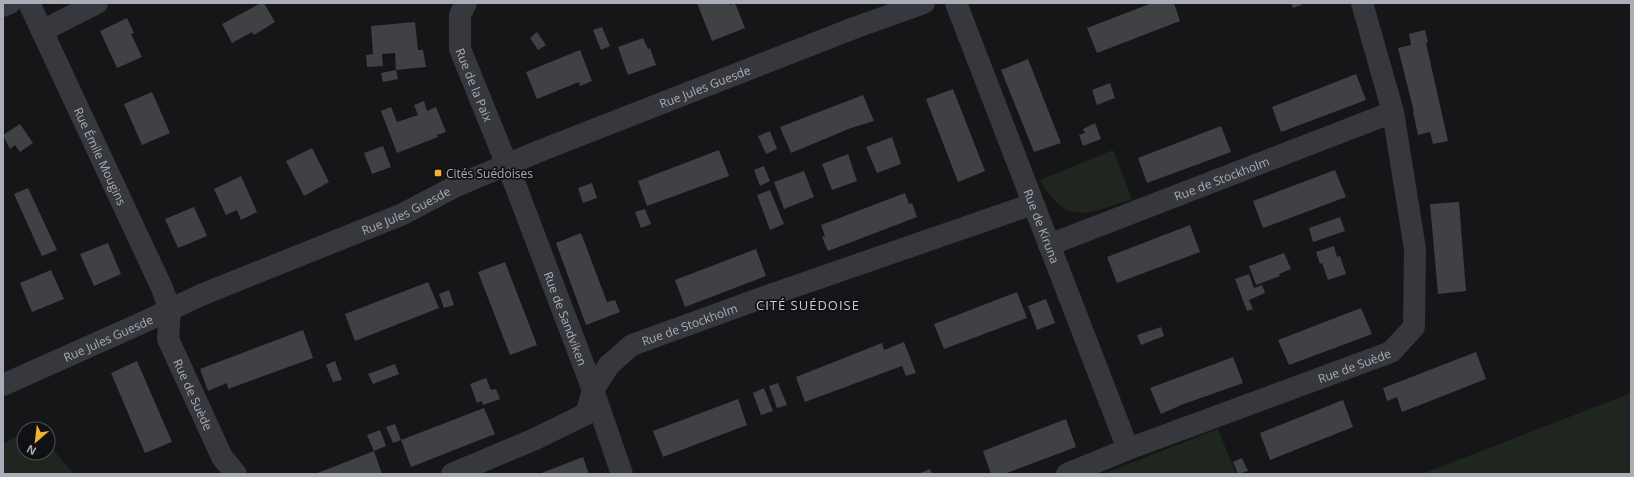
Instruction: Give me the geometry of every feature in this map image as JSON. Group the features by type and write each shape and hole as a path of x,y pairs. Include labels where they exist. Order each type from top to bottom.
{"street":[{"path":"3,6 10,3"},
{"name":"Rue Émile Mougins","path":"29,3 162,288 170,310"},
{"path":"42,31 97,3"},
{"name":"Rue de la Paix","path":"466,3 460,15 460,49 508,165"},
{"name":"Rue Jules Guesde","path":"3,385 201,295 403,214 456,186 854,28 922,3"},
{"name":"Rue de Kiruna","path":"956,3 1128,449"},
{"name":"Rue de Suède","path":"1067,474 1128,449 1208,421 1391,352 1414,327 1415,249 1393,112 1362,3"},
{"name":"Rue de Stockholm","path":"1049,245 1393,112"},
{"name":"Rue de Sandviken","path":"508,165 593,390 622,474"},
{"name":"Rue de Stockholm","path":"452,474 535,440 586,414 593,390 609,365 632,345 770,295 1033,204"},
{"name":"Rue de Suède","path":"170,310 168,339 222,457 236,474"}],"shaded area":[{"path":"1113,150 1132,199 1091,212 1080,213 1070,211 1060,205 1050,195 1040,180"},
{"path":"1631,393 1631,474 1422,474"},
{"path":"1218,429 1236,474 1103,474"},
{"path":"16,437 16,461 56,461 56,453 74,474 3,474 3,444"}],"building":[{"path":"261,3 264,3 275,22 254,35 252,32 232,43 222,24"},
{"path":"697,3 729,3 730,5 735,3 745,28 712,41"},
{"path":"1152,3 1174,3 1180,21 1097,53 1087,28"},
{"path":"1291,3 1306,3 1293,8"},
{"path":"127,18 134,33 131,34 142,57 117,68 100,31"},
{"path":"415,22 418,50 423,50 426,67 396,70 395,53 382,54 383,66 367,67 366,55 373,54 371,26"},
{"path":"602,27 610,46 601,50 593,30"},
{"path":"1425,30 1428,42 1426,43 1448,141 1433,144 1430,132 1418,135 1414,112 1398,48 1411,45 1409,34"},
{"path":"537,32 546,45 538,50 530,38"},
{"path":"643,38 648,49 650,48 656,65 628,75 618,47"},
{"path":"580,50 592,81 580,86 579,82 537,99 526,72"},
{"path":"1028,59 1061,143 1034,152 1001,70"},
{"path":"396,70 398,79 383,82 381,73"},
{"path":"1356,74 1366,100 1281,132 1272,107"},
{"path":"1110,83 1115,98 1097,105 1092,90"},
{"path":"953,89 985,171 958,182 926,99"},
{"path":"152,92 170,133 142,145 124,104"},
{"path":"863,95 874,121 851,128 791,153 780,127"},
{"path":"424,101 427,111 436,107 446,132 437,135 438,137 397,153 381,111 391,107 397,122 418,115 414,105"},
{"path":"1095,123 1101,139 1083,146 1079,135 1085,133 1083,129"},
{"path":"20,124 33,143 20,152 15,145 10,149 3,135"},
{"path":"1221,126 1231,152 1147,183 1138,158"},
{"path":"770,131 777,149 766,154 758,136"},
{"path":"892,137 901,164 877,173 866,147"},
{"path":"383,146 391,167 372,174 364,153"},
{"path":"312,148 329,182 304,196 286,161"},
{"path":"719,150 729,176 647,206 638,181"},
{"path":"848,154 857,181 832,190 822,164"},
{"path":"764,166 770,181 760,186 754,170"},
{"path":"1335,170 1346,197 1263,228 1253,201"},
{"path":"804,171 814,197 784,209 774,182"},
{"path":"241,176 257,212 241,220 237,210 226,215 214,189"},
{"path":"592,183 597,198 583,203 578,188"},
{"path":"28,188 57,250 42,256 14,194"},
{"path":"770,190 784,224 770,230 757,195"},
{"path":"905,193 909,204 912,203 917,217 828,251 822,237 825,236 821,225"},
{"path":"1459,202 1466,291 1438,294 1430,204"},
{"path":"194,207 207,236 178,248 165,219"},
{"path":"645,209 651,224 641,228 635,212"},
{"path":"1340,217 1345,231 1313,242 1309,228"},
{"path":"1190,225 1200,252 1117,283 1107,257"},
{"path":"581,233 607,302 615,300 620,312 586,325 556,243"},
{"path":"108,243 121,274 94,286 80,254"},
{"path":"1334,246 1337,257 1340,256 1346,274 1328,280 1316,252"},
{"path":"756,249 766,276 685,307 675,280"},
{"path":"1284,253 1291,269 1279,274 1280,276 1256,285 1249,266"},
{"path":"505,262 537,345 510,355 478,272"},
{"path":"51,270 64,299 32,312 20,283"},
{"path":"1249,274 1254,288 1262,285 1265,293 1249,300 1253,309 1247,311 1235,279"},
{"path":"428,282 439,308 355,341 345,314"},
{"path":"449,290 454,305 444,308 439,294"},
{"path":"1017,292 1027,318 944,349 934,324"},
{"path":"1046,299 1055,323 1037,330 1028,306"},
{"path":"1361,308 1372,334 1289,365 1278,340"},
{"path":"1161,327 1164,336 1141,345 1137,335"},
{"path":"303,330 313,358 228,389 227,383 208,391 200,369"},
{"path":"904,342 916,373 906,376 902,366 805,402 796,377 882,343 884,350"},
{"path":"1476,352 1486,379 1402,412 1397,397 1387,401 1383,388"},
{"path":"1233,357 1243,383 1181,405 1161,414 1150,388"},
{"path":"137,361 172,442 145,453 111,373"},
{"path":"335,361 342,380 333,382 326,365"},
{"path":"395,364 399,374 373,384 368,374"},
{"path":"486,378 491,390 496,389 500,399 483,405 482,401 477,403 470,384"},
{"path":"778,383 787,405 777,408 769,386"},
{"path":"764,388 773,411 761,415 753,393"},
{"path":"738,399 747,425 663,457 653,431"},
{"path":"1343,400 1353,427 1270,460 1260,433"},
{"path":"484,408 495,434 411,467 401,440"},
{"path":"1066,419 1076,447 1004,474 991,474 983,451"},
{"path":"395,424 401,440 393,443 386,427"},
{"path":"380,430 386,446 374,451 367,435"},
{"path":"374,451 382,474 315,474"},
{"path":"583,457 589,474 539,474"},
{"path":"1242,458 1248,471 1238,474 1233,462"},
{"path":"930,469 932,474 918,474"}],"place":[{"name":"Cités Suédoises","path":"438,173"}],"district":[{"name":"CITÉ SUÉDOISE","path":"808,305"}]}
